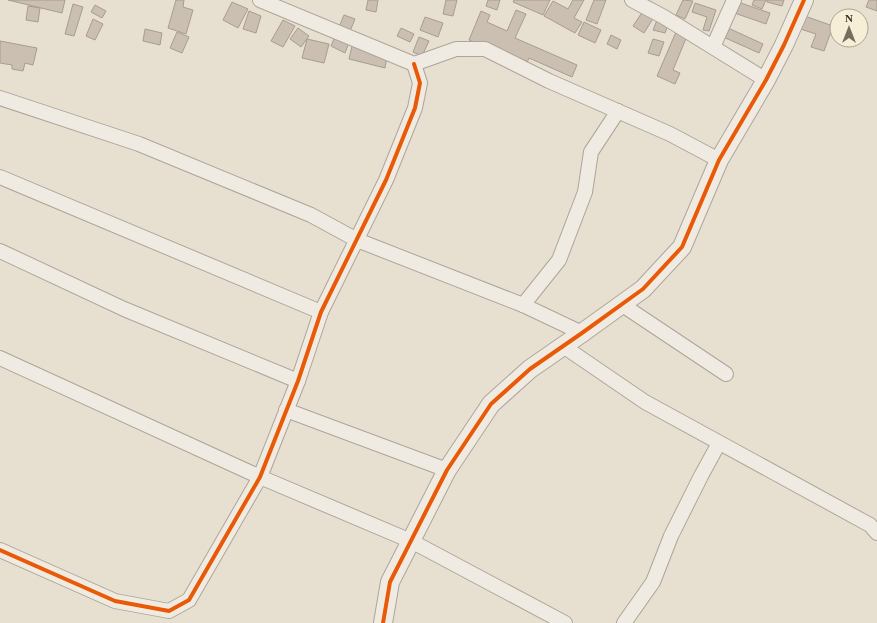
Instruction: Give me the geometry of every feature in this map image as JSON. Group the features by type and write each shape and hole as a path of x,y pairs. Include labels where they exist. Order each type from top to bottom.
{"street":[{"path":"260,0 414,64 456,49 485,49 549,81 670,134 719,160"},
{"path":"632,0 664,17 766,80"},
{"path":"713,47 734,0"},
{"path":"383,623 390,582 447,470 490,404 530,369 643,289 682,247 719,160 766,80 784,45 804,0"},
{"path":"0,550 115,601 168,611 189,600 260,477 298,381 321,312 386,180 416,108 420,83 414,64"},
{"path":"0,98 138,144 311,215 357,240 523,305 582,333"},
{"path":"523,305 559,260 585,192 592,152 618,111"},
{"path":"0,177 321,312"},
{"path":"0,251 124,309 298,381"},
{"path":"622,304 726,374"},
{"path":"563,346 645,402 870,524 877,533"},
{"path":"0,358 260,477 411,541 565,623"},
{"path":"286,410 447,470"},
{"path":"624,623 653,582 671,536 719,443"}],"building":[{"path":"8,0 65,0 62,13"},
{"path":"176,0 184,0 183,7 193,10 186,34 168,28"},
{"path":"368,0 378,0 376,12 366,10"},
{"path":"446,0 457,0 453,16 443,14"},
{"path":"488,0 500,0 497,10 486,6"},
{"path":"514,0 550,0 543,15 513,2"},
{"path":"573,0 584,0 574,18 582,22 575,33 544,16 553,1 568,9"},
{"path":"594,0 606,0 597,24 586,20"},
{"path":"683,0 693,1 685,19 676,15"},
{"path":"726,0 732,0 770,13 766,24 723,9"},
{"path":"754,0 766,0 762,9 752,5"},
{"path":"767,0 784,0 782,6 767,2"},
{"path":"869,0 877,0 877,11 866,7"},
{"path":"232,2 248,9 238,28 223,20"},
{"path":"695,3 716,10 709,31 703,30 707,17 692,12"},
{"path":"73,4 83,7 74,36 65,34"},
{"path":"95,5 106,11 102,18 91,12"},
{"path":"28,6 40,8 38,22 26,20"},
{"path":"516,10 526,14 515,38 577,65 572,77 529,58 526,65 469,40 481,11 490,15 487,22 507,31"},
{"path":"249,11 261,16 256,33 243,29"},
{"path":"643,11 654,17 644,33 633,26"},
{"path":"799,14 829,25 829,37 824,51 811,47 816,34 794,27"},
{"path":"344,15 355,19 346,41 349,42 345,53 331,46"},
{"path":"425,17 443,23 438,37 420,30"},
{"path":"93,19 103,24 95,40 86,36"},
{"path":"283,20 295,26 283,47 271,41"},
{"path":"657,20 669,23 665,33 653,30"},
{"path":"584,22 601,30 595,43 578,35"},
{"path":"726,27 763,44 759,53 721,36"},
{"path":"298,28 309,36 301,47 290,39"},
{"path":"401,28 414,34 410,42 397,36"},
{"path":"145,29 162,33 160,45 143,41"},
{"path":"177,32 189,37 182,53 170,48"},
{"path":"676,32 687,36 673,70 680,73 675,84 657,76"},
{"path":"611,35 621,40 617,49 607,44"},
{"path":"419,37 429,41 422,56 413,52"},
{"path":"307,39 329,44 324,63 302,58"},
{"path":"653,39 664,42 659,56 648,53"},
{"path":"0,41 37,48 33,65 25,63 23,71 12,69 12,65 0,63"},
{"path":"352,46 387,57 385,68 349,59"}],"cycle path":[{"path":"383,623 390,582 447,470 491,404 530,369 643,289 682,247 719,160 766,80 784,45 804,0"},
{"path":"0,550 115,601 169,611 189,600 260,477 298,381 321,312 386,180 415,108 420,83 414,64"}]}
